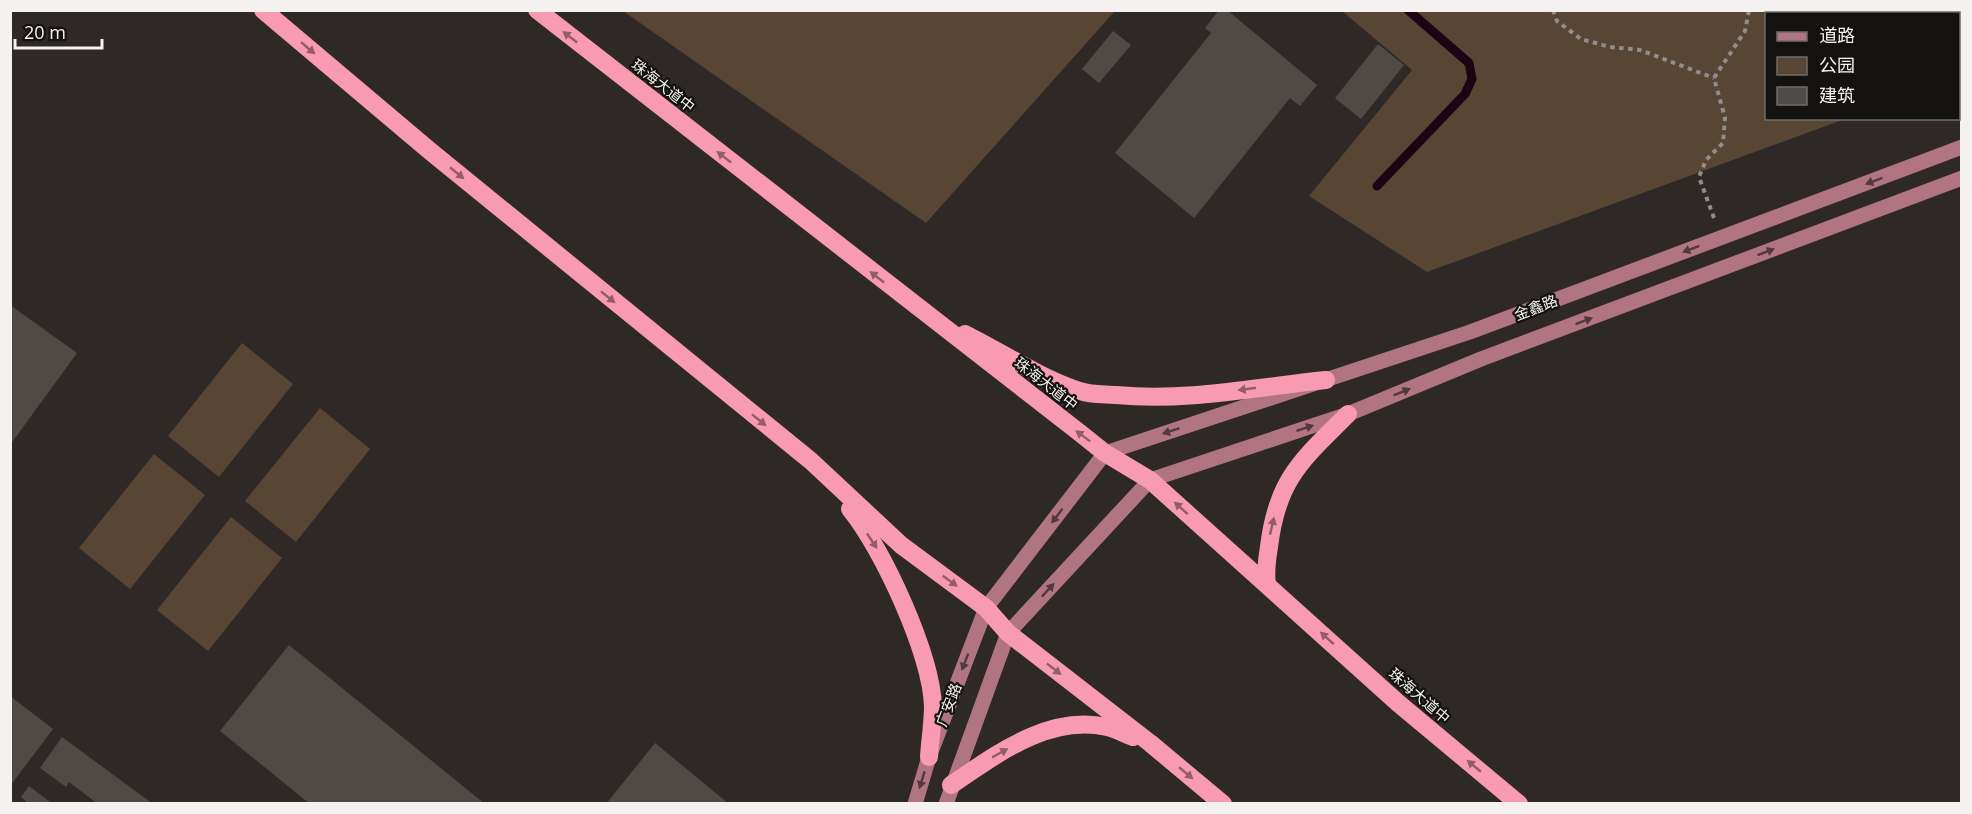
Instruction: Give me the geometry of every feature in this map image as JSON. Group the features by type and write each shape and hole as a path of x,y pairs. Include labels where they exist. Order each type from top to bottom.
{"highway":[{"path":"263,10 430,151 810,461 901,545 986,608 1008,633 1150,743 1222,804"},
{"name":"珠海大道中","path":"537,10 1106,453 1149,480 1398,703 1519,804"},
{"path":"924,313 1082,392 1145,398 1198,396 1326,380"},
{"path":"1267,584 1271,528 1282,489 1299,464 1348,414"},
{"path":"810,461 854,513 880,552 911,626 925,664 933,705 929,757"},
{"path":"951,785 996,754 1053,729 1080,724 1108,727 1150,743"}],"street":[{"name":"金鑫路","path":"1106,453 1470,332 1962,147"},
{"name":"金鑫路","path":"1149,480 1348,414 1481,359 1962,178"},
{"name":"广安路","path":"915,804 929,757 986,608 1106,453"},
{"path":"1008,633 1149,480"},
{"name":"广安路","path":"946,804 1008,633"}],"path":[{"path":"1552,10 1557,21 1581,39 1610,47 1640,50 1714,78"},
{"path":"1721,238 1699,177 1706,160 1723,143 1725,118 1714,78 1745,31 1749,10"}],"green space":[{"path":"623,11 1115,11 926,223"},
{"path":"1342,11 1798,11 1800,12 1765,12 1765,120 1842,120 1427,272 1309,196 1412,70"},
{"path":"242,343 293,384 219,477 168,436"},
{"path":"320,408 370,449 296,542 245,501"},
{"path":"154,454 205,495 130,589 79,548"},
{"path":"231,517 282,558 208,651 157,610"}],"shaded area":[{"path":"1961,11 1961,103 1960,12 1848,12"}],"building":[{"path":"1219,10 1227,10 1317,85 1300,106 1290,98 1194,218 1115,153 1211,33 1205,28"},
{"path":"1113,31 1131,45 1099,83 1082,69"},
{"path":"1378,44 1404,65 1361,119 1335,98"},
{"path":"10,305 77,353 10,445"},
{"path":"289,645 485,804 310,804 220,731"},
{"path":"10,696 53,729 10,786"},
{"path":"62,737 153,804 98,804 69,782 66,787 40,768"},
{"path":"655,743 729,804 606,804"},
{"path":"29,786 53,804 29,804 21,797"}],"waterway":[{"path":"1377,186 1465,94 1472,79 1469,63 1408,10"}]}
